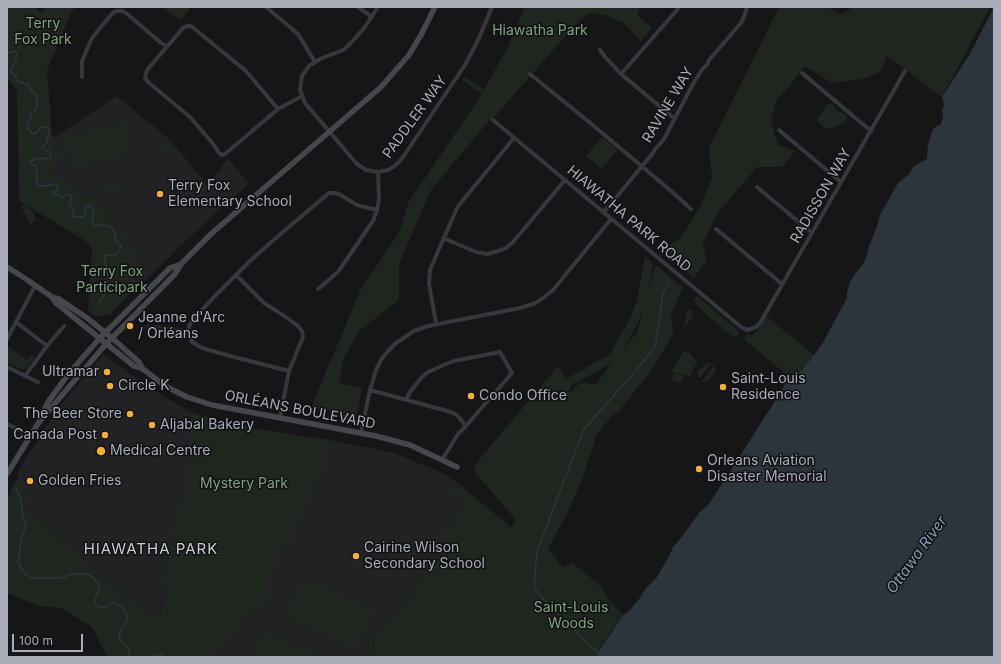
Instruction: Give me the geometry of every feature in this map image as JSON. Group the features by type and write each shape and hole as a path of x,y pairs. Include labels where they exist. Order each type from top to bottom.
{"main road":[{"path":"39,422 106,344 175,274 180,264 211,234 381,87 409,55 422,35 435,7"},
{"path":"7,474 39,422 48,402 70,372 100,338 170,268 180,264"},
{"name":"ORLÉANS BOULEVARD","path":"7,267 52,298 56,303 134,366 143,369 165,386 195,400 212,405 361,433 410,445 457,467"},
{"name":"ORLÉANS BOULEVARD","path":"52,298 59,299 73,308 106,333 139,362 143,369"}],"street":[{"path":"266,7 298,34 315,62"},
{"path":"358,7 372,17"},
{"path":"278,109 246,71 192,26 183,28 147,70 146,78 148,82 190,117 222,155 278,109 302,96 300,90 302,76 309,66 347,47 358,36 378,7"},
{"name":"PADDLER WAY","path":"302,96 305,103 357,164 366,170 378,172 388,170 398,163 403,157 465,65 479,38 492,7"},
{"path":"621,74 678,7"},
{"name":"RAVINE WAY","path":"604,212 664,139 701,70 707,65 709,60 741,23 747,7"},
{"path":"82,77 82,61 92,38 114,12 122,10 161,43 167,46"},
{"path":"600,50 621,74 675,119"},
{"name":"RADISSON WAY","path":"752,329 760,323 905,71"},
{"path":"802,72 871,131"},
{"path":"530,74 642,166 691,209"},
{"name":"HIAWATHA PARK ROAD","path":"493,120 741,327 747,330 752,329"},
{"path":"779,130 841,182"},
{"path":"436,324 430,293 429,277 430,270 443,238 454,214 464,199 514,138"},
{"path":"318,289 338,272 373,221 379,200 378,172"},
{"path":"443,238 476,252 487,254 506,248 565,180"},
{"path":"757,187 812,233"},
{"path":"289,371 202,348 192,342 188,331 189,326 236,275 284,231 329,193 339,194 357,205 377,210"},
{"path":"361,433 370,390 376,370 388,351 396,343 414,331 428,326 525,307 541,300 553,290 611,219"},
{"path":"716,229 782,284"},
{"path":"236,275 264,303 298,326 302,331 303,337 289,371 280,418"},
{"path":"7,339 35,286"},
{"path":"16,322 46,346"},
{"path":"25,376 46,346 64,326"},
{"path":"406,400 420,379 428,372 454,361 500,352 512,373 458,434 442,460"},
{"path":"7,367 38,382"},
{"path":"370,390 451,412 466,426"},
{"path":"7,424 31,436"}],"shaded area":[{"name":"Terry Fox Elementary School","path":"117,96 168,138 207,184 221,169 222,164 228,159 249,184 209,219 139,285 107,209 56,177 53,138"},
{"path":"104,354 142,383 190,412 188,485 163,559 168,577 161,618 154,615 118,589 29,509 17,474 62,403"},
{"name":"Cairine Wilson Secondary School","path":"324,439 390,452 445,474 459,484 454,492 460,502 443,547 428,565 403,609 390,617 369,642 368,657 212,657 266,579"}],"green space":[{"name":"Terry Fox Participark","path":"7,7 34,7 41,13 46,7 76,7 71,12 47,71 52,134 56,141 55,145 59,154 55,167 56,176 81,193 96,197 100,205 107,209 114,227 121,232 134,252 137,264 135,277 139,285 110,315 94,316 88,310 92,250 86,241 19,201 17,93 7,78"},
{"path":"163,7 191,7 180,21"},
{"name":"Hiawatha Park","path":"525,7 640,7 637,15 652,28 641,41 624,23 605,15 590,13 575,25 497,114 487,123 431,190 399,264 399,300 358,332 343,360 339,383 362,388 356,420 336,416 333,411 311,407 361,289 400,231 408,203 482,94 462,80 465,77 484,89 507,49"},
{"path":"779,7 828,7 840,15 853,7 990,7 942,97 887,56 880,72 863,79 832,83 805,66 776,101 771,122 778,145 795,151 782,167 757,167 716,215 703,243 707,260 694,278 666,253 671,244 680,239 701,205 712,177 709,148"},
{"path":"830,103 838,111 847,116 847,118 843,123 826,129 818,122 817,118"},
{"path":"123,122 131,154 74,168 66,135"},
{"path":"602,137 618,150 601,169 586,156"},
{"path":"165,141 170,148 169,153 166,154 161,152 159,148 162,142"},
{"path":"108,178 119,190 112,197 101,185"},
{"path":"24,205 33,211 36,220 30,224 21,206"},
{"name":"Saint-Louis Woods","path":"645,256 653,263 648,292 656,265 683,288 671,314 673,334 654,367 619,411 611,417 597,434 582,479 567,514 548,549 563,567 572,563 588,575 603,589 606,596 623,615 610,633 597,657 368,657 369,642 390,617 403,609 428,565 443,547 460,502 454,492 459,484 512,528 516,520 474,471 477,462 558,366 566,379 610,354 628,322 637,301","holes":["643,312 637,332 623,350 636,326","612,363 596,384 580,383 568,394 572,385"]},
{"path":"697,296 739,331 739,334 735,337 731,336 730,333 729,334 697,306 694,300"},
{"path":"688,309 693,311 691,314 693,317 683,329"},
{"path":"766,316 814,355 799,375 789,377 744,339 747,334 752,335 758,330"},
{"path":"147,324 182,328 182,332 143,328"},
{"path":"8,346 27,360 32,354 35,357 26,369 21,369 7,363"},
{"path":"683,352 692,355 691,356 697,363 692,371 691,377 673,373 671,371"},
{"path":"707,363 712,363 699,379 697,376 698,372"},
{"path":"714,365 716,370 708,381 701,382"},
{"path":"674,374 685,377 680,383 670,379"},
{"name":"Mystery Park","path":"190,412 232,424 251,426 251,428 324,439 328,453 327,465 313,485 287,548 277,553 270,569 270,580 265,602 250,613 213,657 107,657 92,627 61,608 39,606 7,592 7,501 14,483 19,478 29,509 118,589 154,615 161,618 168,577 163,559 187,485"},
{"path":"306,578 372,608 353,648 287,618"},
{"path":"265,631 324,657 253,657"}],"water":[{"name":"Ottawa River","path":"994,7 994,657 597,657 598,653 623,615 629,611 646,588 657,577 673,547 700,512 709,504 789,377 799,374 822,344 847,298 847,292 851,280 863,264 880,215 898,183 908,175 914,166 927,159 928,145 932,132 935,127 941,124 943,118 942,111 944,105 942,97 970,54"}],"waterway":[{"path":"7,53 16,52 17,55 11,72 15,75 17,81 29,85 31,92 35,93 37,97 37,107 31,114 28,128 35,134 41,128 49,128 47,142 42,148 50,152 50,157 43,159 37,158 30,162 30,164 34,165 36,168 38,185 46,186 56,184 58,188 53,195 58,194 61,198 66,195 71,195 72,198 69,203 74,210 74,217 83,217 85,215 86,207 92,207 94,211 92,221 94,225 105,225 111,227 115,234 116,241 121,245 118,253 113,255 105,255 104,257 108,281 105,288 105,294 99,302"},
{"path":"636,370 655,347 663,293 669,282"},
{"path":"598,653 549,605 534,588 537,551 584,429 633,374"},
{"path":"16,489 21,500 23,519 26,526 21,540 18,562 25,574 31,578 60,578 73,574 84,574 91,576 98,583 99,591 95,598 95,604 99,607 106,607 112,602 125,610 128,620 121,629 119,638 129,649 129,657"},
{"path":"154,657 155,655 162,655 163,657"}],"place":[{"name":"Terry Fox Elementary School","path":"160,194"},
{"name":"Jeanne d'Arc / Orléans","path":"130,326"},
{"name":"Ultramar","path":"107,372"},
{"name":"Circle K","path":"110,386"},
{"name":"Saint-Louis Residence","path":"723,387"},
{"name":"Condo Office","path":"471,396"},
{"name":"The Beer Store","path":"130,414"},
{"name":"Aljabal Bakery","path":"152,425"},
{"name":"Canada Post","path":"105,435"},
{"name":"Medical Centre","path":"101,451"},
{"name":"Orleans Aviation Disaster Memorial","path":"699,469"},
{"name":"Golden Fries","path":"30,481"},
{"name":"Cairine Wilson Secondary School","path":"356,556"}],"district":[{"name":"HIAWATHA PARK","path":"151,549"}],"park label":[{"name":"Terry Fox Park","path":"43,32"}]}
